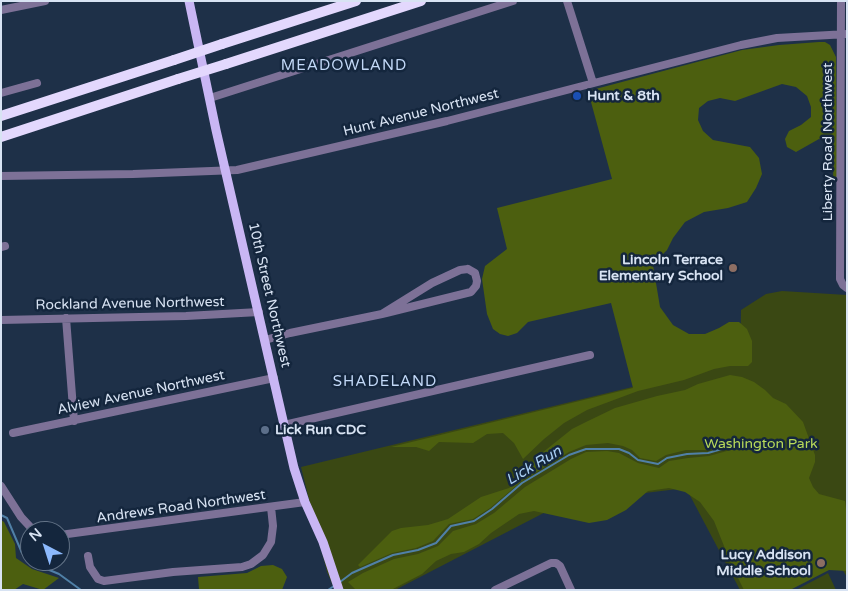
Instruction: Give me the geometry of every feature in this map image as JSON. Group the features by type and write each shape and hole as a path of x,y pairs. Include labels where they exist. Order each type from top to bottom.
{"highway":[{"path":"1,116 356,1"},
{"path":"1,137 421,1"}],"main road":[{"name":"10th Street Northwest","path":"189,1 294,468 305,502 323,542 338,590"}],"street":[{"path":"1,10 45,1"},
{"path":"210,98 513,1"},
{"path":"567,1 593,83"},
{"name":"Liberty Road Northwest","path":"841,1 844,34 844,285"},
{"name":"Hunt Avenue Northwest","path":"1,176 226,171 447,121 652,67 768,40 844,34"},
{"path":"1,93 37,83"},
{"path":"265,340 382,314 470,292 476,286 477,276 472,270 460,270 432,283 382,314"},
{"name":"Rockland Avenue Northwest","path":"1,320 186,316 259,312"},
{"path":"66,318 74,421"},
{"path":"284,425 590,355"},
{"name":"Alview Avenue Northwest","path":"13,433 274,378"},
{"path":"1,486 26,521"},
{"name":"Andrews Road Northwest","path":"70,535 305,502"},
{"path":"88,556 90,567 98,579 104,581 251,564 263,555 271,542 273,526 271,507"},
{"path":"495,590 551,563 560,566 572,590"}],"green space":[{"path":"825,42 830,45 836,57 837,177 833,177 834,159 831,148 826,142 819,139 796,152 787,147 785,139 789,131 811,117 811,107 807,96 796,87 782,84 735,101 720,98 708,101 699,108 698,120 703,131 713,140 750,147 759,158 762,174 747,202 728,208 704,212 685,222 667,250 654,260 653,265 660,307 673,325 689,334 705,334 729,322 739,322 747,329 752,341 752,362 748,366 730,366 714,369 684,380 638,391 587,410 564,423 523,459 514,443 503,433 487,434 473,443 439,442 429,451 416,447 391,447 633,388 611,303 528,322 517,333 508,336 500,334 493,329 487,314 482,279 485,266 507,249 497,208 612,179 588,91 742,50"},
{"name":"Washington Park","path":"782,291 847,295 847,577 830,550 751,590 740,590 686,488 563,503 395,590 335,590 327,572 301,467 740,361 741,310 766,294"},
{"path":"730,375 754,382 773,398 786,404 803,422 815,455 815,462 809,478 813,487 819,494 845,501 847,517 847,571 829,570 792,589 744,590 714,521 700,502 685,492 669,488 648,491 626,510 607,520 589,523 534,511 519,514 491,533 479,544 464,552 451,554 436,561 422,574 391,590 356,590 348,582 394,559 418,554 438,546 453,531 476,524 494,513 525,487 586,452 607,451 619,453 638,463 659,468 669,461 709,456 741,447 744,443 738,441 708,450 686,450 666,455 656,461 640,458 632,450 623,446 608,443 586,445 569,452 522,481 490,508 473,519 449,524 433,541 416,548 392,553 360,567 358,565 392,531 428,525 448,519 481,497 509,488 521,478 537,457 572,429 615,408 685,390 698,384"},
{"path":"1,520 4,522 15,544 16,558 20,561 20,571 38,571 59,578 43,590 23,584 14,590 1,590"},
{"path":"273,565 282,569 287,577 282,590 199,589 198,577 247,573 261,566"},
{"path":"828,573 836,590 796,590"}],"waterway":[{"name":"Lick Run","path":"340,582 352,573 393,555 418,550 436,543 451,526 474,521 492,509 522,483 569,455 586,449 619,449 629,453 638,460 658,464 667,458 687,454 708,453 739,444"},
{"name":"Lick Run","path":"1,515 7,518 22,553 30,562 59,574 81,590"},
{"name":"Lick Run","path":"328,590 334,586"}],"place":[{"name":"Hunt & 8th","path":"577,96"},
{"name":"Lincoln Terrace Elementary School","path":"733,268"},
{"name":"Lick Run CDC","path":"265,430"},
{"name":"Lucy Addison Middle School","path":"821,563"}],"district":[{"name":"MEADOWLAND","path":"344,66"},
{"name":"SHADELAND","path":"385,382"}]}
